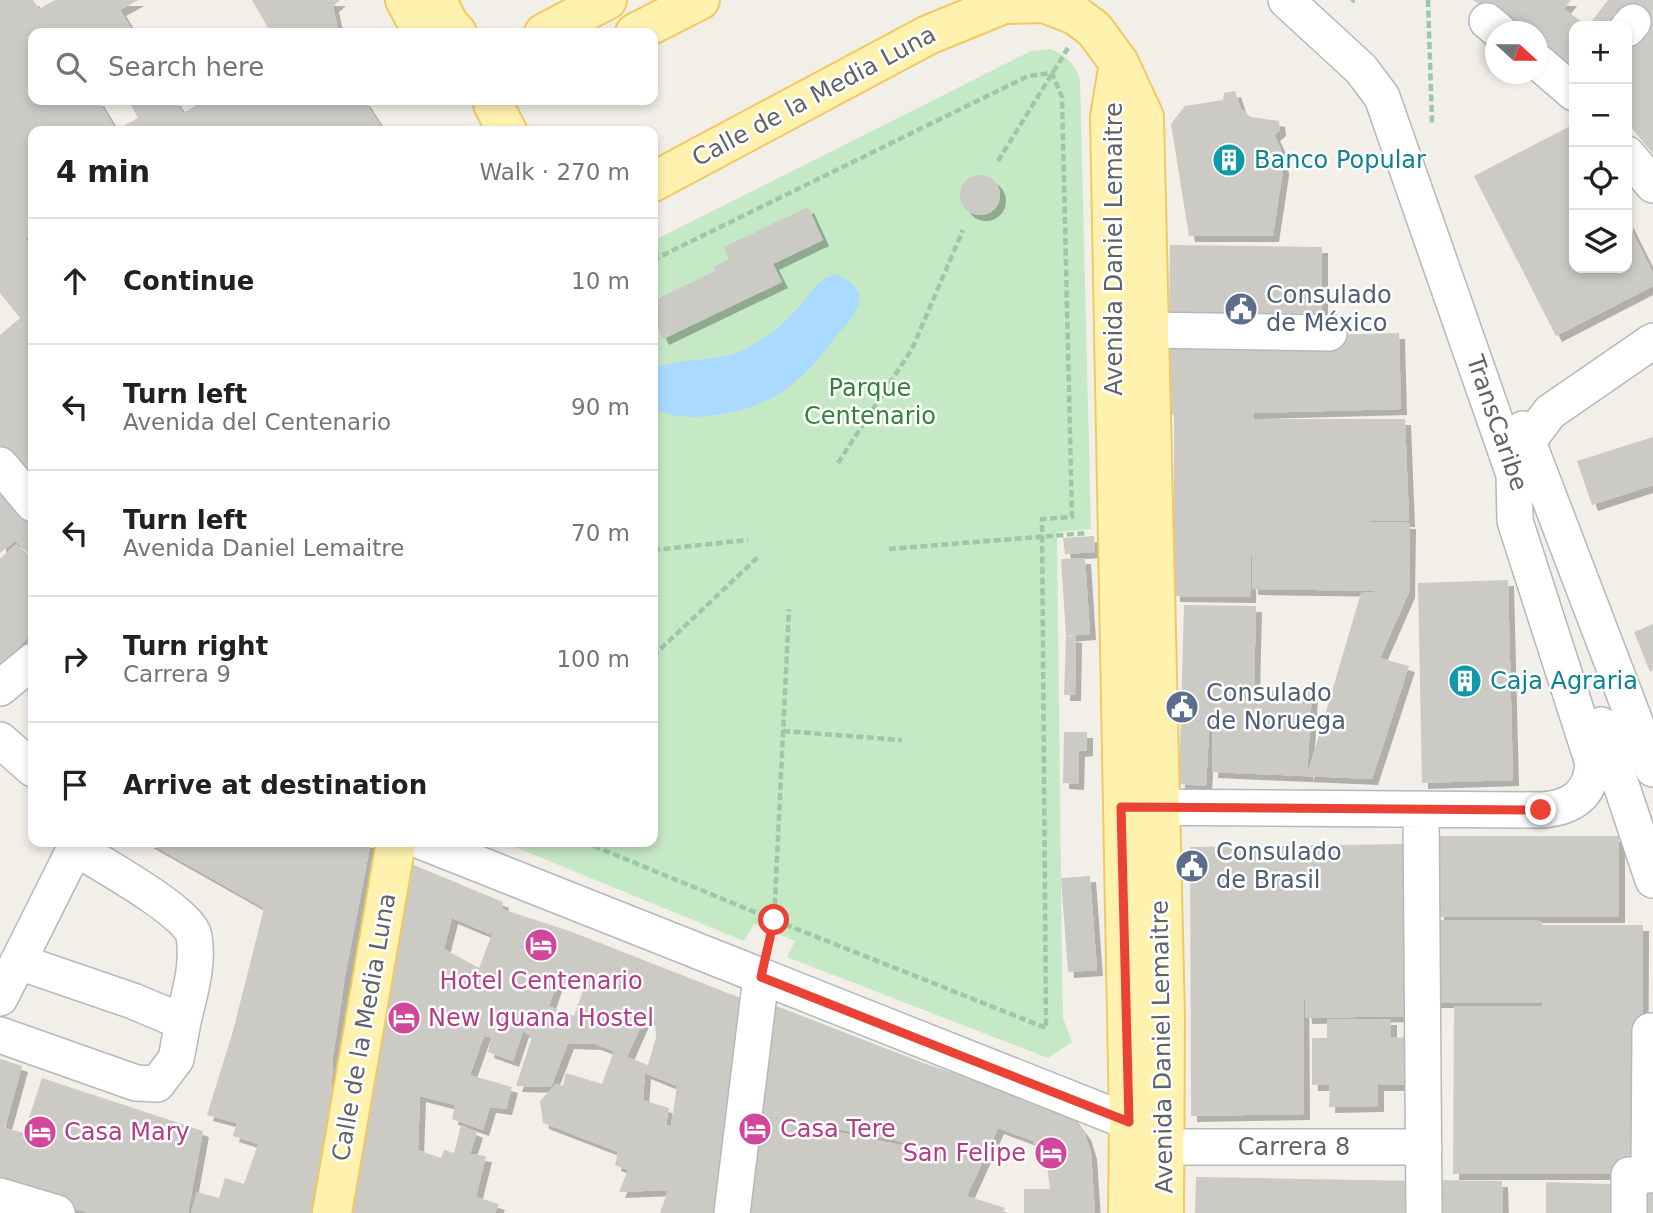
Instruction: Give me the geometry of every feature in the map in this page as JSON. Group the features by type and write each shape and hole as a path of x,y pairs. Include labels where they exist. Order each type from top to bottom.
{"main road":[{"path":"405,0 420,28"},
{"path":"437,0 452,28"},
{"path":"554,28 607,0"},
{"path":"645,28 700,0"},
{"name":"Calle de la Media Luna","path":"658,179 957,20 1004,4 1025,1 1062,9 1071,37 1103,38 1119,63"},
{"name":"Avenida Daniel Lemaitre","path":"1119,63 1143,117 1148,330 1140,807 1128,1213"},
{"name":"Avenida Daniel Lemaitre","path":"1119,63 1110,117 1117,530 1140,807 1165,1019 1164,1213"},
{"name":"Calle de la Media Luna","path":"332,1213 395,847"}],"street":[{"name":"TransCaribe","path":"1286,0 1361,69 1382,97 1653,880"},
{"name":"TransCaribe","path":"1311,0 1374,58 1396,91 1653,769"},
{"path":"1548,71 1569,89"},
{"path":"1632,160 1653,185"},
{"path":"1148,330 1329,333"},
{"path":"1140,807 1541,810 1571,804 1583,796 1592,776 1593,763 1515,521 1514,473 1528,441 1550,412 1653,341"},
{"path":"0,466 28,498"},
{"path":"0,688 28,665"},
{"path":"0,740 28,765"},
{"path":"1421,809 1424,1213"},
{"path":"0,998 77,847"},
{"path":"0,1035 136,1083 157,1084 176,1059 195,968 194,933 174,910 81,847"},
{"path":"436,847 1129,1122"},
{"path":"19,962 133,1001 183,1022"},
{"path":"732,1213 761,977"},
{"path":"1629,1213 1629,1175 1649,1175 1650,1031"},
{"name":"Carrera 8","path":"1164,1147 1424,1147"},
{"path":"0,1196 57,1213"}],"path":[{"path":"1428,0 1433,123"},
{"path":"999,161 1071,37"},
{"path":"658,258 1028,76 1052,73"},
{"path":"596,847 1046,1028 1042,519 1072,517 1062,97 1052,73"},
{"path":"838,463 912,349 963,230"},
{"path":"889,549 1117,530"},
{"path":"658,549 748,540"},
{"path":"658,651 758,557"},
{"path":"761,977 774,920 789,609"},
{"path":"783,731 902,740"}],"green space":[{"name":"Parque Centenario","path":"1051,49 1062,55 1076,69 1080,80 1091,529 1057,532 1063,1018 1072,1042 1048,1058 787,957 795,941 754,924 744,941 515,847 658,847 658,238 1031,51"}],"water":[{"path":"835,274 857,289 857,309 814,364 786,389 757,405 721,414 684,416 658,411 658,367 729,355 753,345 786,320 817,285"}],"building":[{"path":"0,0 33,0 39,9 55,0 138,0 120,10 131,28 28,28 28,105 101,105 114,126 28,126 28,237 25,239 28,243 28,551 15,541 0,553 0,335 20,318 0,293"},
{"path":"252,0 340,0 333,6 338,28 268,28"},
{"path":"1473,0 1571,0 1564,9 1581,21 1569,21 1569,66 1548,50 1548,21 1504,21"},
{"path":"1608,0 1653,0 1653,154 1632,128 1632,21 1592,21"},
{"name":"Banco Popular","path":"1235,91 1241,109 1251,117 1279,121 1280,130 1274,135 1281,150 1283,170 1273,236 1189,236 1171,124 1185,106 1223,100 1224,93"},
{"path":"131,105 178,105 183,113 197,105 367,105 381,126 123,126 138,118"},
{"path":"1569,127 1569,273 1632,273 1632,231 1653,273 1653,286 1556,336 1474,176"},
{"path":"980,175 988,176 994,181 999,187 999,203 994,209 988,214 980,215 972,214 966,209 961,203 960,195 961,187 966,181 972,176"},
{"path":"808,207 823,240 773,264 782,282 663,339 658,328 658,299 715,271 713,267 729,259 724,247"},
{"path":"1170,245 1322,247 1322,329 1169,329"},
{"path":"1399,333 1401,409 1254,413 1254,419 1405,419 1409,521 1334,521 1410,523 1409,592 1380,658 1409,666 1372,779 1212,772 1213,715 1210,715 1206,786 1179,784 1184,605 1256,606 1253,729 1256,689 1312,692 1307,776 1361,593 1387,591 1252,589 1253,480 1250,597 1174,596 1174,415 1171,415 1169,339"},
{"path":"1653,437 1653,485 1592,505 1577,461"},
{"path":"1094,536 1095,552 1065,554 1063,538"},
{"path":"16,544 28,554 28,637 0,666 0,559"},
{"path":"1085,558 1090,634 1066,636 1061,559"},
{"name":"Caja Agraria","path":"1508,580 1513,780 1422,783 1418,583"},
{"path":"1653,624 1653,670 1650,672 1634,632"},
{"path":"1066,636 1076,637 1075,695 1064,695"},
{"path":"1064,732 1087,732 1087,750 1079,751 1078,784 1063,783"},
{"path":"1438,836 1619,836 1619,917 1438,917"},
{"path":"1407,844 1409,1016 1306,1018 1303,965 1304,1114 1191,1116 1190,847"},
{"path":"156,847 370,847 345,976 333,1057 330,1125 313,1213 191,1213 197,1192 219,1198 225,1178 244,1184 258,1144 233,1136 237,1123 207,1115 233,1031 264,908"},
{"path":"404,861 503,902 502,909 572,932 743,999 728,1099 721,1213 660,1213 668,1190 619,1192 628,1170 615,1165 618,1152 543,1123 540,1101 556,1084 563,1086 566,1073 602,1084 614,1051 595,1044 568,1043 551,1087 516,1086 532,1037 523,1031 513,1061 488,1052 491,1037 484,1036 470,1075 512,1087 506,1109 490,1107 483,1130 452,1119 455,1105 420,1096 418,1150 441,1158 444,1150 454,1153 461,1125 477,1132 470,1154 486,1156 476,1197 499,1204 495,1213 353,1213","holes":["452,918 490,934 496,924 479,968 444,949","561,971 586,982 574,1016 549,1006","655,1018 656,1038 648,1065 627,1057 643,1021","645,1073 677,1086 671,1126 690,1131 666,1125 669,1108 643,1100"]},
{"path":"1090,876 1097,970 1068,972 1061,878"},
{"path":"1434,920 1542,921 1542,925 1643,925 1642,1174 1453,1174 1454,1006 1542,1006 1542,974 1541,1003 1433,1002"},
{"path":"766,1002 926,1064 1066,1109 1085,1134 1091,1153 1095,1213 1024,1213 1024,1189 1050,1189 1047,1165 1033,1141 998,1128 967,1196 1005,1208 1003,1213 738,1213","holes":["757,1114 895,1140 948,1155"]},
{"path":"1327,1019 1391,1019 1391,1038 1409,1037 1409,1085 1378,1085 1378,1106 1329,1107 1330,1085 1312,1085 1312,1038 1327,1038"},
{"path":"0,1059 22,1066 5,1128 24,1133 42,1078 203,1131 188,1213 89,1213 0,1188"},
{"path":"1196,1177 1421,1181 1420,1213 1195,1213"},
{"path":"1430,1180 1502,1181 1503,1213 1431,1213"},
{"path":"1642,1180 1653,1180 1653,1213 1642,1213"},
{"path":"1546,1182 1610,1184 1610,1213 1546,1213"}],"tunnel":[{"path":"1633,22 1651,0"}],"place":[{"name":"Banco Popular","path":"1229,160"},
{"name":"Consulado de México","path":"1241,309"},
{"name":"Caja Agraria","path":"1465,681"},
{"name":"Consulado de Noruega","path":"1182,707"},
{"name":"Consulado de Brasil","path":"1192,866"},
{"name":"Hotel Centenario","path":"541,945"},
{"name":"New Iguana Hostel","path":"404,1018"},
{"name":"Casa Tere","path":"755,1129"},
{"name":"Casa Mary","path":"40,1132"},
{"name":"San Felipe","path":"1051,1153"}],"route":[{"path":"774,920 761,977 1129,1122 1121,807 1541,810"}]}
